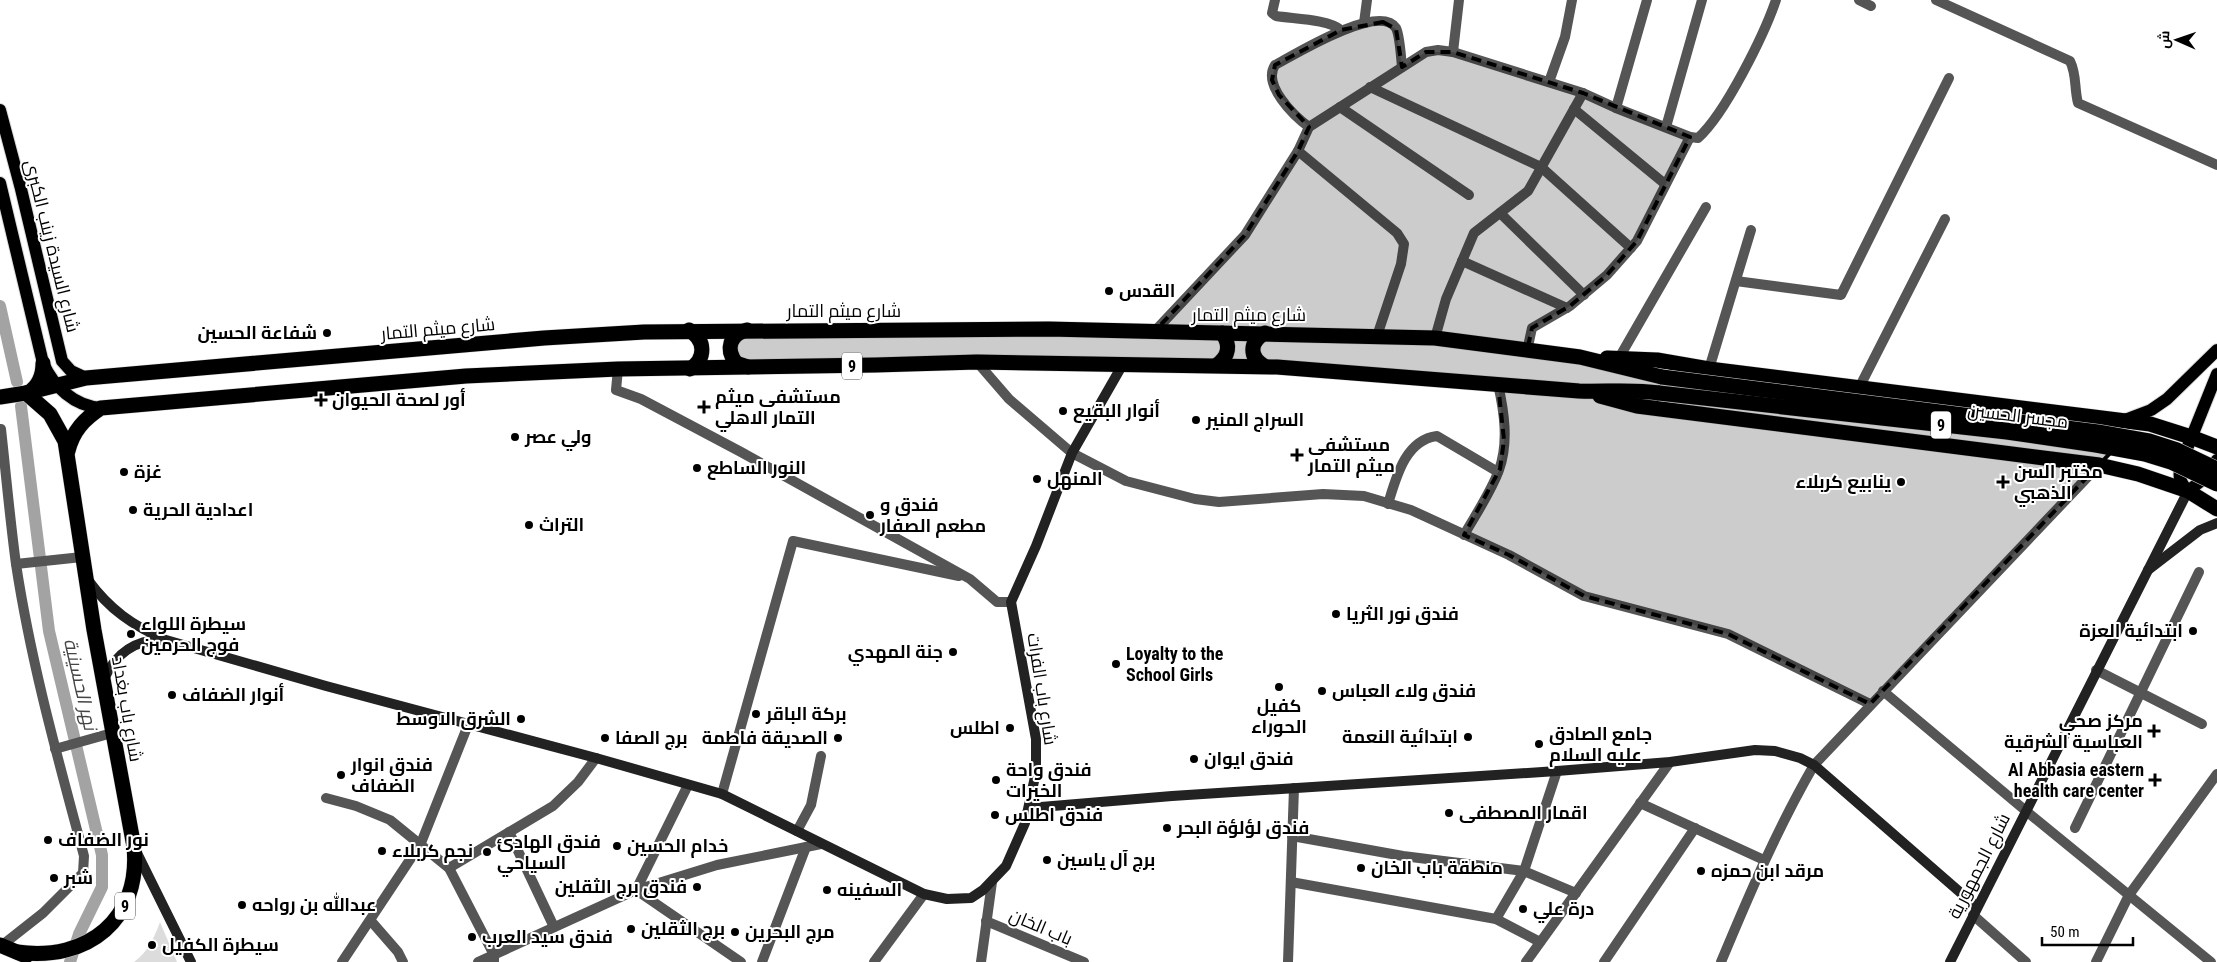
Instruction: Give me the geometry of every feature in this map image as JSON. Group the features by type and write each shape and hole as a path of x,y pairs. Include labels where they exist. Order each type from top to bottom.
{"highway":[{"name":"شارع ميثم التمار","path":"26,393 86,378 544,338 689,330 1049,329 1435,338 1580,357 1662,377"},
{"path":"689,330 699,338 703,349 699,361 690,369"},
{"path":"747,330 734,336 729,350 731,357 736,363 750,368"},
{"path":"1217,365 1227,354 1228,347 1222,333"},
{"path":"1264,366 1257,362 1252,354 1252,345 1257,337 1265,333"},
{"path":"1580,357 1657,360 1709,369 2150,424 2217,447"},
{"name":"9","path":"101,408 449,378 618,369 750,368 977,362 1264,366 1579,391"},
{"path":"26,393 38,383 43,374 43,363"},
{"name":"مجسر الحسين","path":"1662,377 2098,432 2150,441 2177,450 2217,469"},
{"name":"مجسر الحسين","path":"1579,391 1604,392 1638,389 1659,393 2008,432 2145,454 2171,462 2217,484"},
{"path":"1579,391 1637,406 2099,465 2138,474 2188,491 2217,509"},
{"name":"9","path":"0,397 26,393"},
{"name":"شارع باب بغداد","path":"26,393 43,406 56,422 68,451 82,557 112,733 134,847"},
{"path":"68,451 76,430 101,408"},
{"name":"9","path":"35,959 84,949 105,933 124,908 134,879 134,847"},
{"path":"1,946 35,959"}],"main road":[{"name":"شارع السيدة زينب الكبرى","path":"0,110 21,189 61,358 70,371 86,378"},
{"name":"شارع السيدة زينب الكبرى","path":"0,183 43,363 56,385 83,404 101,408"},
{"path":"2122,421 2150,410 2167,399 2217,350"},
{"path":"43,363 48,368 54,368 60,364 61,358"},
{"path":"2217,374 2178,474 2180,482 2188,491 2201,481 2217,460"}],"street":[{"path":"1275,0 1272,14 1276,16 1326,23 1336,26 1341,30"},
{"path":"1364,23 1367,0"},
{"path":"1453,52 1458,0"},
{"path":"1549,82 1565,37 1572,0"},
{"path":"1616,108 1647,0"},
{"path":"1666,127 1702,0"},
{"path":"1154,332 1245,235 1298,151 1309,127 1426,52 1438,50 1453,52 1549,82 1583,93 1690,137 1698,138 1716,116 1745,66 1776,0"},
{"path":"1859,0 1871,6"},
{"path":"1936,0 2070,61 2075,71 2075,90 2078,103 2217,164"},
{"path":"1309,127 1295,117 1279,95 1272,80 1271,71 1275,65 1341,30 1364,23 1383,22 1391,24 1396,29 1402,67"},
{"path":"1736,281 1841,295 1950,78"},
{"path":"1370,87 1541,167 1631,248"},
{"path":"1435,338 1446,299 1474,233 1528,191 1583,93"},
{"path":"1340,107 1469,195"},
{"path":"1574,109 1665,184"},
{"path":"1526,351 1532,328 1567,308 1607,276 1637,241 1690,137"},
{"path":"1298,151 1397,233 1404,244 1401,264 1377,336"},
{"path":"1619,358 1706,207"},
{"path":"1500,213 1584,295"},
{"path":"1859,388 1945,219"},
{"path":"1709,369 1751,230"},
{"path":"1462,261 1567,308"},
{"path":"977,362 1009,399 1031,420 1072,453 1126,481 1195,499 1219,502 1323,494 1364,496 1411,510 1464,536 1509,555 1584,596 1728,634 1870,704"},
{"path":"618,369 616,390 641,399 741,452 970,578 996,602 1011,602 1036,546 1072,453 1123,364"},
{"path":"1464,536 1498,472 1504,440 1503,410 1498,384"},
{"path":"1,429 16,564 46,715 84,856 83,873 37,918 1,946"},
{"path":"1388,504 1402,464 1411,451 1428,437 1437,436 1498,472"},
{"path":"1721,962 1764,860 1786,814 1814,765 2099,465"},
{"name":"شارع الجمهورية","path":"1950,962 2145,572 2188,491"},
{"path":"0,516 11,517"},
{"path":"2145,572 2188,538 2200,530 2217,523"},
{"path":"722,794 792,541 970,578"},
{"path":"16,564 82,557"},
{"path":"2074,828 2199,572"},
{"name":"شارع باب الفرات","path":"86,578 101,598 120,616 142,630 166,640 722,794 924,894 947,899 971,898 992,882 1006,866 1025,823 1029,808 1036,772 1036,739 1011,602"},
{"path":"103,680 110,665 128,649 150,640 166,640"},
{"path":"2096,670 2202,724"},
{"path":"1883,691 2211,962"},
{"path":"342,962 421,843 468,725"},
{"path":"55,749 112,733"},
{"path":"1029,808 1557,771 1670,762 1755,750 1775,751 1800,758 1814,765 1975,911 2026,962"},
{"path":"797,831 811,805 821,756"},
{"path":"449,868 553,806 578,782 596,758"},
{"path":"1526,962 1670,762"},
{"path":"1496,919 1524,871 1557,771"},
{"path":"2096,962 2129,895 2217,774"},
{"path":"636,890 688,785"},
{"path":"1288,962 1294,788"},
{"path":"326,798 356,806 390,820 421,843 449,868 494,959"},
{"path":"1640,803 1764,860"},
{"path":"1604,962 1695,828"},
{"path":"509,832 554,927"},
{"path":"1292,836 1403,856 1524,871 1576,893"},
{"path":"478,962 494,959 554,927 636,890 717,865 821,844"},
{"name":"شارع باب بغداد","path":"134,847 191,962"},
{"path":"762,962 806,847"},
{"path":"980,962 992,882"},
{"path":"1291,882 1496,919 1540,942"},
{"path":"636,890 742,962"},
{"path":"874,962 924,894"},
{"path":"371,921 398,952 403,962"},
{"name":"باب الخان","path":"986,922 1084,962"},
{"path":"185,950 196,962"}],"highlighted area":[{"path":"1383,22 1396,29 1402,67 1426,52 1453,52 1583,93 1690,137 1637,241 1607,275 1570,306 1532,328 1527,351 1580,357 1662,377 2098,432 2149,441 2185,454 2180,466 2115,448 1870,704 1728,634 1584,596 1509,555 1464,535 1500,469 1504,440 1498,384 1217,365 977,362 750,368 736,363 729,350 734,336 747,330 1154,332 1245,235 1298,151 1309,127 1279,95 1272,80 1275,65 1341,30"}],"shaded area":[{"path":"160,922 177,962 134,962 150,944"}],"waterway":[{"name":"نهر الحسينية","path":"0,306 17,382"},
{"name":"نهر الحسينية","path":"21,406 49,631 102,855 102,887 79,934 70,962"}],"place":[{"name":"القدس","path":"1109,291"},
{"name":"شفاعة الحسين","path":"327,333"},
{"name":"أور لصحة الحيوان","path":"321,400"},
{"name":"مستشفى ميثم التمار الاهلي","path":"704,407"},
{"name":"أنوار البقيع","path":"1063,411"},
{"name":"السراج المنير","path":"1196,420"},
{"name":"ولي عصر","path":"515,437"},
{"name":"مستشفى ميثم التمار","path":"1297,455"},
{"name":"النور الساطع","path":"697,468"},
{"name":"غزة","path":"124,472"},
{"name":"المنهل","path":"1037,479"},
{"name":"ينابيع كربلاء","path":"1901,482"},
{"name":"مختبر السن الذهبي","path":"2003,482"},
{"name":"اعدادية الحرية","path":"133,510"},
{"name":"فندق و مطعم الصفار","path":"870,515"},
{"name":"التراث","path":"529,525"},
{"name":"فندق نور الثريا","path":"1336,614"},
{"name":"ابتدائية العزة","path":"2193,631"},
{"name":"سيطرة اللواء فوج الحرمين","path":"131,634"},
{"name":"جنة المهدي","path":"953,652"},
{"name":"Loyalty to the School Girls","path":"1116,664"},
{"name":"كفيل الحوراء","path":"1279,687"},
{"name":"فندق ولاء العباس","path":"1322,691"},
{"name":"أنوار الضفاف","path":"172,695"},
{"name":"بركة الباقر","path":"756,714"},
{"name":"الشرق الاوسط","path":"521,719"},
{"name":"اطلس","path":"1010,728"},
{"name":"مركز صحي العباسية الشرقية","path":"2154,731"},
{"name":"ابتدائية النعمة","path":"1468,737"},
{"name":"برج الصفا","path":"605,738"},
{"name":"الصديقة فاطمة","path":"838,738"},
{"name":"جامع الصادق عليه السلام","path":"1539,744"},
{"name":"فندق ايوان","path":"1194,759"},
{"name":"فندق انوار الضفاف","path":"341,775"},
{"name":"فندق واحة الخيرات","path":"996,780"},
{"name":"Al Abbasia eastern health care center","path":"2155,780"},
{"name":"اقمار المصطفى","path":"1449,813"},
{"name":"فندق اطلس","path":"995,815"},
{"name":"فندق لؤلؤة البحر","path":"1167,828"},
{"name":"نور الضفاف","path":"48,840"},
{"name":"خدام الحسين","path":"617,846"},
{"name":"نجم كربلاء","path":"382,851"},
{"name":"فندق الهادئ السياحي","path":"487,852"},
{"name":"برج آل ياسين","path":"1047,860"},
{"name":"منطقة باب الخان","path":"1361,868"},
{"name":"مرقد ابن حمزه","path":"1701,871"},
{"name":"شبر","path":"54,878"},
{"name":"فندق برج الثقلين","path":"697,887"},
{"name":"السفينه","path":"827,890"},
{"name":"عبدالله بن رواحه","path":"242,905"},
{"name":"درة علي","path":"1523,909"},
{"name":"برج الثقلين","path":"631,929"},
{"name":"مرج البحرين","path":"735,932"},
{"name":"فندق سيد العرب","path":"472,937"},
{"name":"سيطرة الكفيل","path":"152,945"}]}
